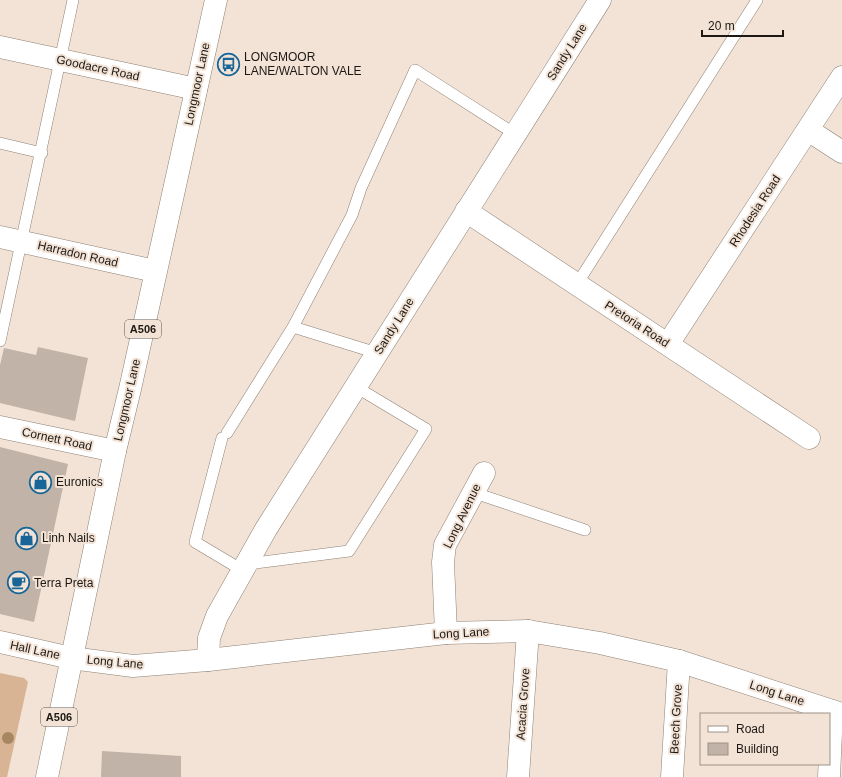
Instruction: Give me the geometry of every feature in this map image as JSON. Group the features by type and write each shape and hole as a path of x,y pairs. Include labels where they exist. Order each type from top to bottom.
{"street":[{"name":"Longmoor Lane","path":"46,777 115,451 216,0"},
{"name":"Sandy Lane","path":"208,660 209,638 217,616 270,522 600,0"},
{"name":"Goodacre Road","path":"0,47 196,89"},
{"name":"Rhodesia Road","path":"668,344 842,77"},
{"path":"808,130 842,152"},
{"name":"Pretoria Road","path":"466,211 808,438"},
{"name":"Harradon Road","path":"0,237 155,271"},
{"name":"Cornett Road","path":"0,427 115,451"},
{"name":"Long Avenue","path":"446,633 443,562 446,545 472,492 484,473"},
{"name":"Long Lane","path":"71,658 133,666 208,660 446,633 528,631 600,643 679,661 837,712"},
{"name":"Acacia Grove","path":"518,777 528,631"},
{"name":"Hall Lane","path":"0,642 71,658"},
{"name":"Beech Grove","path":"672,777 679,661"},
{"path":"829,777 837,712"}],"lane":[{"path":"1,335 42,152 73,0"},
{"path":"578,284 757,0"},
{"path":"356,387 426,429 349,551 244,567 195,542 224,435 293,327 352,215 361,188 415,70 515,134"},
{"path":"0,143 42,152"},
{"path":"293,327 377,353"},
{"path":"472,492 585,530"}],"shaded area":[{"path":"0,673 24,678 28,682 7,777 0,777"}],"building":[{"path":"38,347 88,358 75,421 0,403 0,365 4,348 36,355"},
{"path":"0,447 68,464 34,622 0,614"},
{"path":"102,751 181,756 181,777 101,777"}],"place":[{"name":"LONGMOOR LANE/WALTON VALE","path":"228,64"},
{"name":"Euronics","path":"40,482"},
{"name":"Linh Nails","path":"27,538"},
{"name":"Terra Preta","path":"18,583"}]}
